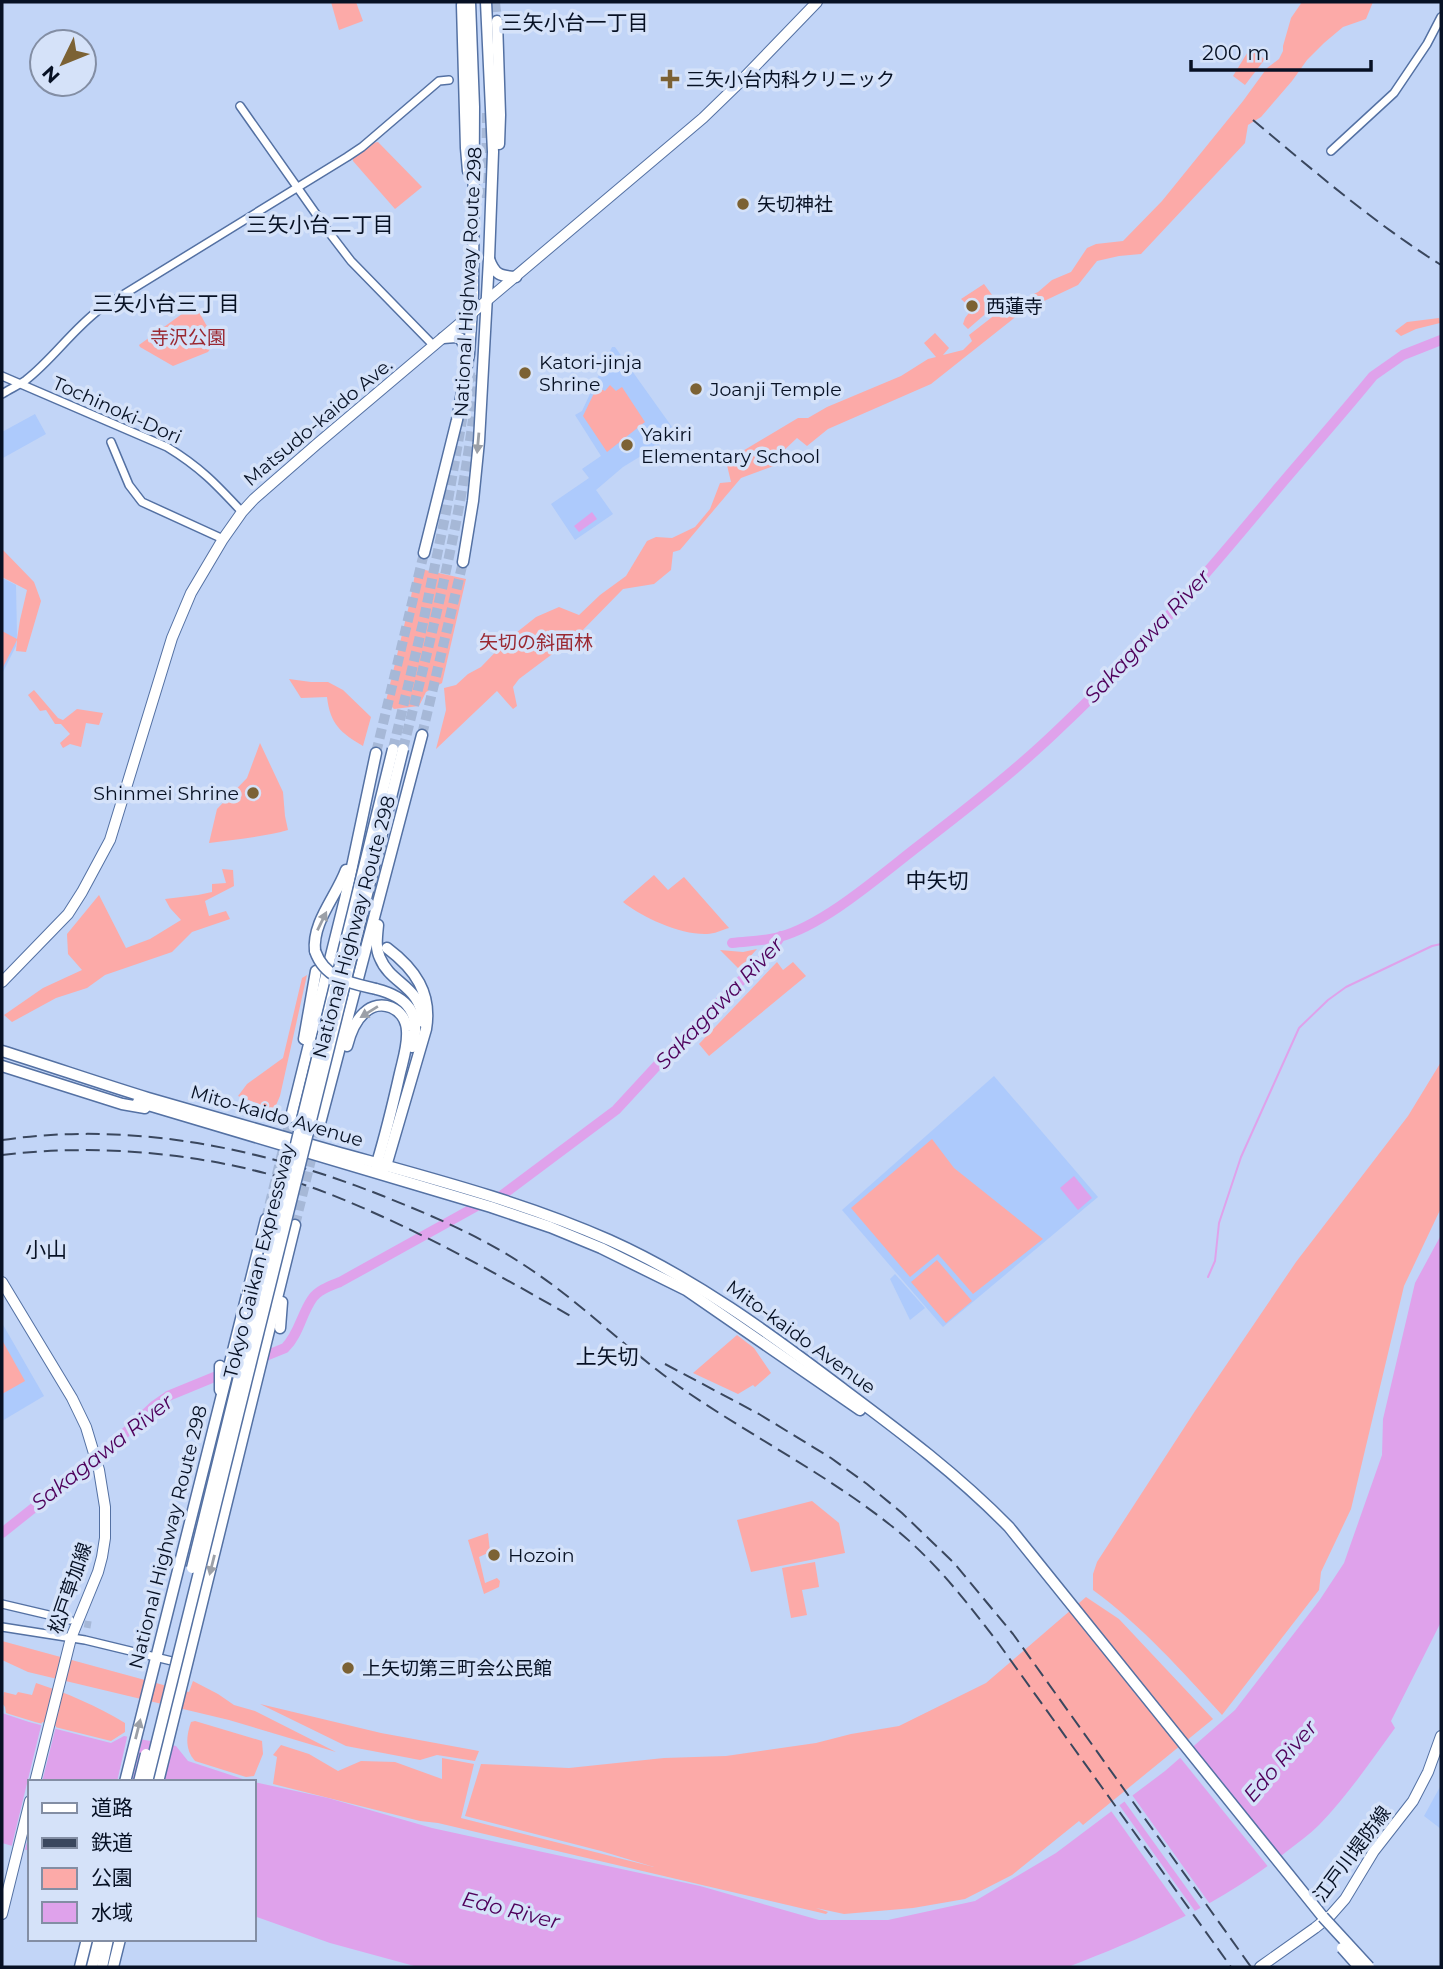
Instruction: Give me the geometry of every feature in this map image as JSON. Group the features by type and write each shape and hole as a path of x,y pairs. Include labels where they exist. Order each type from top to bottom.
{"highway":[{"name":"National Highway Route 298","path":"463,562 479,441 489,259 493,152 486,2"},
{"name":"National Highway Route 298","path":"424,553 457,420 469,354 472,314 474,107 466,3"},
{"path":"491,198 498,163 500,114 497,21"},
{"path":"489,259 492,268 500,275 516,276"},
{"path":"443,338 460,338 469,354"},
{"name":"National Highway Route 298","path":"319,1127 422,735"},
{"name":"Tokyo Gaikan Expressway","path":"140,1780 398,749 147,1780"},
{"name":"National Highway Route 298","path":"291,1117 341,894 375,759"},
{"path":"341,894 317,929 314,951 322,965 333,976 400,998 409,1007 415,1019 414,1040 395,1096"},
{"path":"379,904 378,954 387,970 411,991 416,999 422,1016 422,1036"},
{"path":"381,1168 426,1029 428,1012 421,986 402,961 387,948"},
{"path":"295,1097 316,971"},
{"path":"327,1100 355,1025 369,1009 382,1005 395,1009 404,1019 407,1044 381,1168"},
{"path":"2,1045 130,1087 148,1098"},
{"name":"Mito-kaido Avenue","path":"2,1051 25,1062 159,1108 502,1200 607,1239 652,1260 722,1301 797,1354 974,1500 1056,1589 1321,1919 1354,1964"},
{"name":"Mito-kaido Avenue","path":"2,1058 25,1062 381,1168 550,1227 601,1248 686,1290 868,1411"},
{"path":"2,1066 122,1104 159,1108"},
{"name":"National Highway Route 298","path":"125,1780 196,1505 222,1388 225,1360 238,1334 266,1219"},
{"path":"159,1780 295,1225"},
{"path":"266,1343 279,1331 281,1289"},
{"path":"222,1388 225,1360"},
{"name":"Mito-kaido Avenue","path":"1321,1919 1369,1967"},
{"path":"1343,1940 1376,1967"},
{"path":"80,1967 86,1941"},
{"path":"92,1967 98,1941"},
{"path":"102,1967 108,1941"},
{"path":"113,1967 120,1941"}],"main road":[{"name":"Matsudo-kaido Ave.","path":"2,982 75,905 108,843 178,622 191,593 242,512 721,101 817,2"},
{"name":"松戸草加線","path":"2,1282 72,1398 86,1427 94,1449 104,1507 104,1545 98,1572 71,1638 35,1780"},
{"name":"江戸川堤防線","path":"1260,1967 1322,1922 1345,1899 1369,1858 1413,1801 1441,1737"},
{"path":"2,1914 28,1809"}],"street":[{"path":"1331,151 1394,93 1427,44 1441,17"},
{"path":"2,394 35,372 100,309 362,147 439,80 449,80"},
{"path":"240,106 351,261 434,346"},
{"name":"Tochinoki-Dori","path":"2,376 167,447 208,476 242,512"},
{"path":"111,442 129,485 142,502 223,539"},
{"path":"2,1604 70,1620"},
{"path":"2,1627 71,1638 188,1665"}],"shaded area":[{"name":"Yakiri Elementary School","path":"612,347 615,347 677,434 623,467 596,490 613,514 575,540 551,504 589,478 582,469 601,456 575,415 582,411"},
{"path":"35,414 46,434 3,458 2,432"},
{"path":"2,578 16,585 17,635 16,646 3,672 2,672"},
{"path":"994,1076 1098,1197 943,1327 842,1210"},
{"path":"895,1274 925,1308 910,1320 890,1279"},
{"path":"2,1323 44,1396 2,1421"},
{"path":"1441,1785 1441,1829 1424,1816"}],"green space":[{"path":"331,2 356,2 363,21 339,30"},
{"name":"矢切の斜面林","path":"1302,2 1373,2 1366,19 1343,27 1307,60 1261,117 1248,125 1245,143 1141,254 1097,261 1078,285 1023,311 931,384 828,429 807,446 797,438 780,454 779,464 741,478 680,550 673,552 671,570 654,584 623,589 579,634 519,679 513,687 517,706 513,709 497,691 436,749 446,710 444,688 456,685 481,667 507,640 536,617 559,607 579,615 626,576 647,541 656,537 672,538 695,527 710,509 720,483 731,482 726,461 798,418 808,418 936,357 924,343 935,333 949,348 943,355 963,350 972,341 969,335 1005,307 1038,292 1052,280 1071,272 1087,248 1096,244 1123,241 1162,201 1267,68 1279,59 1291,18"},
{"path":"1249,50 1265,59 1245,85 1233,76"},
{"path":"378,142 422,187 395,209 353,161 353,157 372,143"},
{"path":"984,284 998,303 968,329 963,324 972,309 961,299"},
{"name":"寺沢公園","path":"193,306 208,328 213,345 208,352 173,366 140,347 139,345"},
{"path":"1439,318 1440,323 1401,336 1395,331 1407,322"},
{"path":"610,385 616,391 622,387 645,422 607,452 583,416 597,387 605,391"},
{"path":"2,549 34,582 41,601 26,652 16,651 17,640 2,669 2,631 17,639 27,590 2,577"},
{"path":"416,568 466,579 442,683 426,692 419,706 394,709 386,701"},
{"path":"289,679 328,682 343,690 371,717 363,746 338,727 327,697 301,698"},
{"path":"34,690 58,718 63,720 77,709 103,713 99,725 86,723 81,747 70,744 63,748 60,743 70,734 61,724 55,724 46,710 40,711 28,695"},
{"path":"260,743 283,792 288,830 209,843 217,809 247,778"},
{"path":"222,869 233,870 234,886 205,901 209,916 226,911 230,919 192,932 172,952 105,975 87,988 56,998 12,1022 4,1015 43,988 82,970 68,954 67,934 99,895 126,948 150,939 181,920 165,899 212,892 212,884 226,883"},
{"path":"654,875 668,890 684,877 729,928 710,934 686,932 641,914 623,902"},
{"path":"757,949 739,969 720,950 743,952"},
{"path":"777,962 783,970 793,962 806,976 709,1056 699,1044"},
{"path":"307,975 280,1096 274,1110 238,1096 247,1084 283,1058 302,978"},
{"path":"1441,1062 1441,1208 1404,1286 1351,1509 1321,1572 1319,1590 1222,1715 1145,1634 1093,1590 1093,1574 1097,1562 1296,1262 1408,1116"},
{"path":"932,1139 954,1168 1043,1239 973,1294 938,1254 910,1277 851,1208"},
{"path":"937,1260 972,1301 946,1323 911,1282"},
{"path":"737,1335 754,1348 771,1373 755,1387 753,1385 738,1394 693,1373"},
{"path":"2,1340 25,1381 2,1394"},
{"path":"812,1501 839,1523 845,1553 751,1572 737,1520"},
{"path":"488,1533 490,1552 479,1557 485,1583 497,1578 500,1581 499,1587 484,1594 468,1540"},
{"path":"815,1562 819,1587 802,1590 807,1615 791,1618 782,1568"},
{"path":"1086,1597 1119,1619 1213,1719 1083,1825 1079,1821 1012,1875 965,1899 913,1908 844,1914 816,1908 828,1912 826,1914 420,1821 273,1784 277,1757 273,1755 281,1745 309,1754 338,1771 361,1761 395,1762 442,1779 442,1758 474,1764 461,1818 654,1867 465,1816 481,1764 569,1768 664,1758 726,1756 816,1743 899,1726 986,1683"},
{"path":"2,1641 189,1692 193,1681 234,1705 255,1711 336,1752 229,1720 28,1672 2,1660"},
{"path":"36,1683 82,1700 125,1723 125,1732 111,1741 6,1713 2,1703 4,1692 32,1695"},
{"path":"260,1704 381,1733 479,1751 475,1761 437,1755 420,1760 346,1746"},
{"path":"191,1722 262,1741 263,1754 254,1776 246,1777 195,1761 187,1743"}],"water":[{"path":"592,512 597,519 579,532 574,526"},
{"path":"1074,1176 1092,1198 1078,1210 1060,1188"},
{"name":"Edo River","path":"1441,1235 1441,1622 1391,1721 1395,1728 1340,1802 1315,1829 1261,1871 1182,1918 1068,1967 418,1967 330,1943 256,1917 256,1782 328,1798 432,1828 700,1886 819,1920 888,1920 975,1901 1056,1853 1165,1771 1235,1710 1319,1601 1344,1563 1382,1455 1383,1419 1415,1283"},
{"path":"2,1713 111,1743 124,1736 176,1746 188,1761 246,1780 28,1780 28,1850 2,1843"}],"pier":[{"path":"42,1722 56,1726 42,1780 28,1780 28,1838 24,1853 11,1849"},
{"path":"128,1733 143,1736 132,1780 117,1780"},
{"path":"1190,1744 1282,1859 1270,1869 1178,1755"},
{"path":"1130,1792 1212,1907 1203,1911 1122,1798"},
{"path":"1117,1802 1197,1914 1188,1919 1109,1808"}],"waterway":[{"name":"Sakagawa River","path":"732,943 779,937 797,931 834,910 1012,772 1092,697 1147,640 1373,376 1403,355 1441,340"},
{"name":"Sakagawa River","path":"2,1533 109,1448 168,1396 285,1348 294,1337 308,1305 318,1293 477,1206 493,1202 616,1110 676,1045 770,952 781,936"},
{"path":"1208,1277 1215,1261 1219,1223 1241,1157 1299,1028 1346,987 1441,944"}],"tunnel":[{"path":"495,2 497,21"},
{"path":"486,198 487,113"},
{"path":"393,749 446,512 471,368"},
{"path":"403,749 457,516 478,375"},
{"path":"376,753 424,553"},
{"path":"422,735 463,562"},
{"path":"266,1219 291,1117"},
{"path":"295,1225 319,1127"},
{"path":"74,1622 91,1625"}],"railway":[{"path":"1253,120 1368,214 1441,265"},
{"path":"2,1140 99,1134 148,1137 244,1152 291,1164 383,1196 456,1227 524,1265 567,1296 669,1379 841,1489 889,1524 920,1551 961,1596 999,1644 1231,1967"},
{"path":"2,1155 42,1151 125,1151 208,1161 289,1180 359,1206 422,1235 574,1318"},
{"path":"665,1364 759,1414 831,1458 902,1513 954,1563 1013,1634 1251,1967"}],"place":[{"name":"三矢小台内科クリニック","path":"670,79"},
{"name":"矢切神社","path":"743,204"},
{"name":"西蓮寺","path":"972,306"},
{"name":"Katori-jinja Shrine","path":"525,373"},
{"name":"Joanji Temple","path":"696,389"},
{"name":"Yakiri Elementary School","path":"627,445"},
{"name":"Shinmei Shrine","path":"253,793"},
{"name":"Hozoin","path":"494,1555"},
{"name":"上矢切第三町会公民館","path":"348,1668"}],"district":[{"name":"三矢小台一丁目","path":"575,22"},
{"name":"三矢小台二丁目","path":"320,224"},
{"name":"三矢小台三丁目","path":"166,303"},
{"name":"中矢切","path":"937,880"},
{"name":"小山","path":"46,1249"},
{"name":"上矢切","path":"607,1356"}]}
